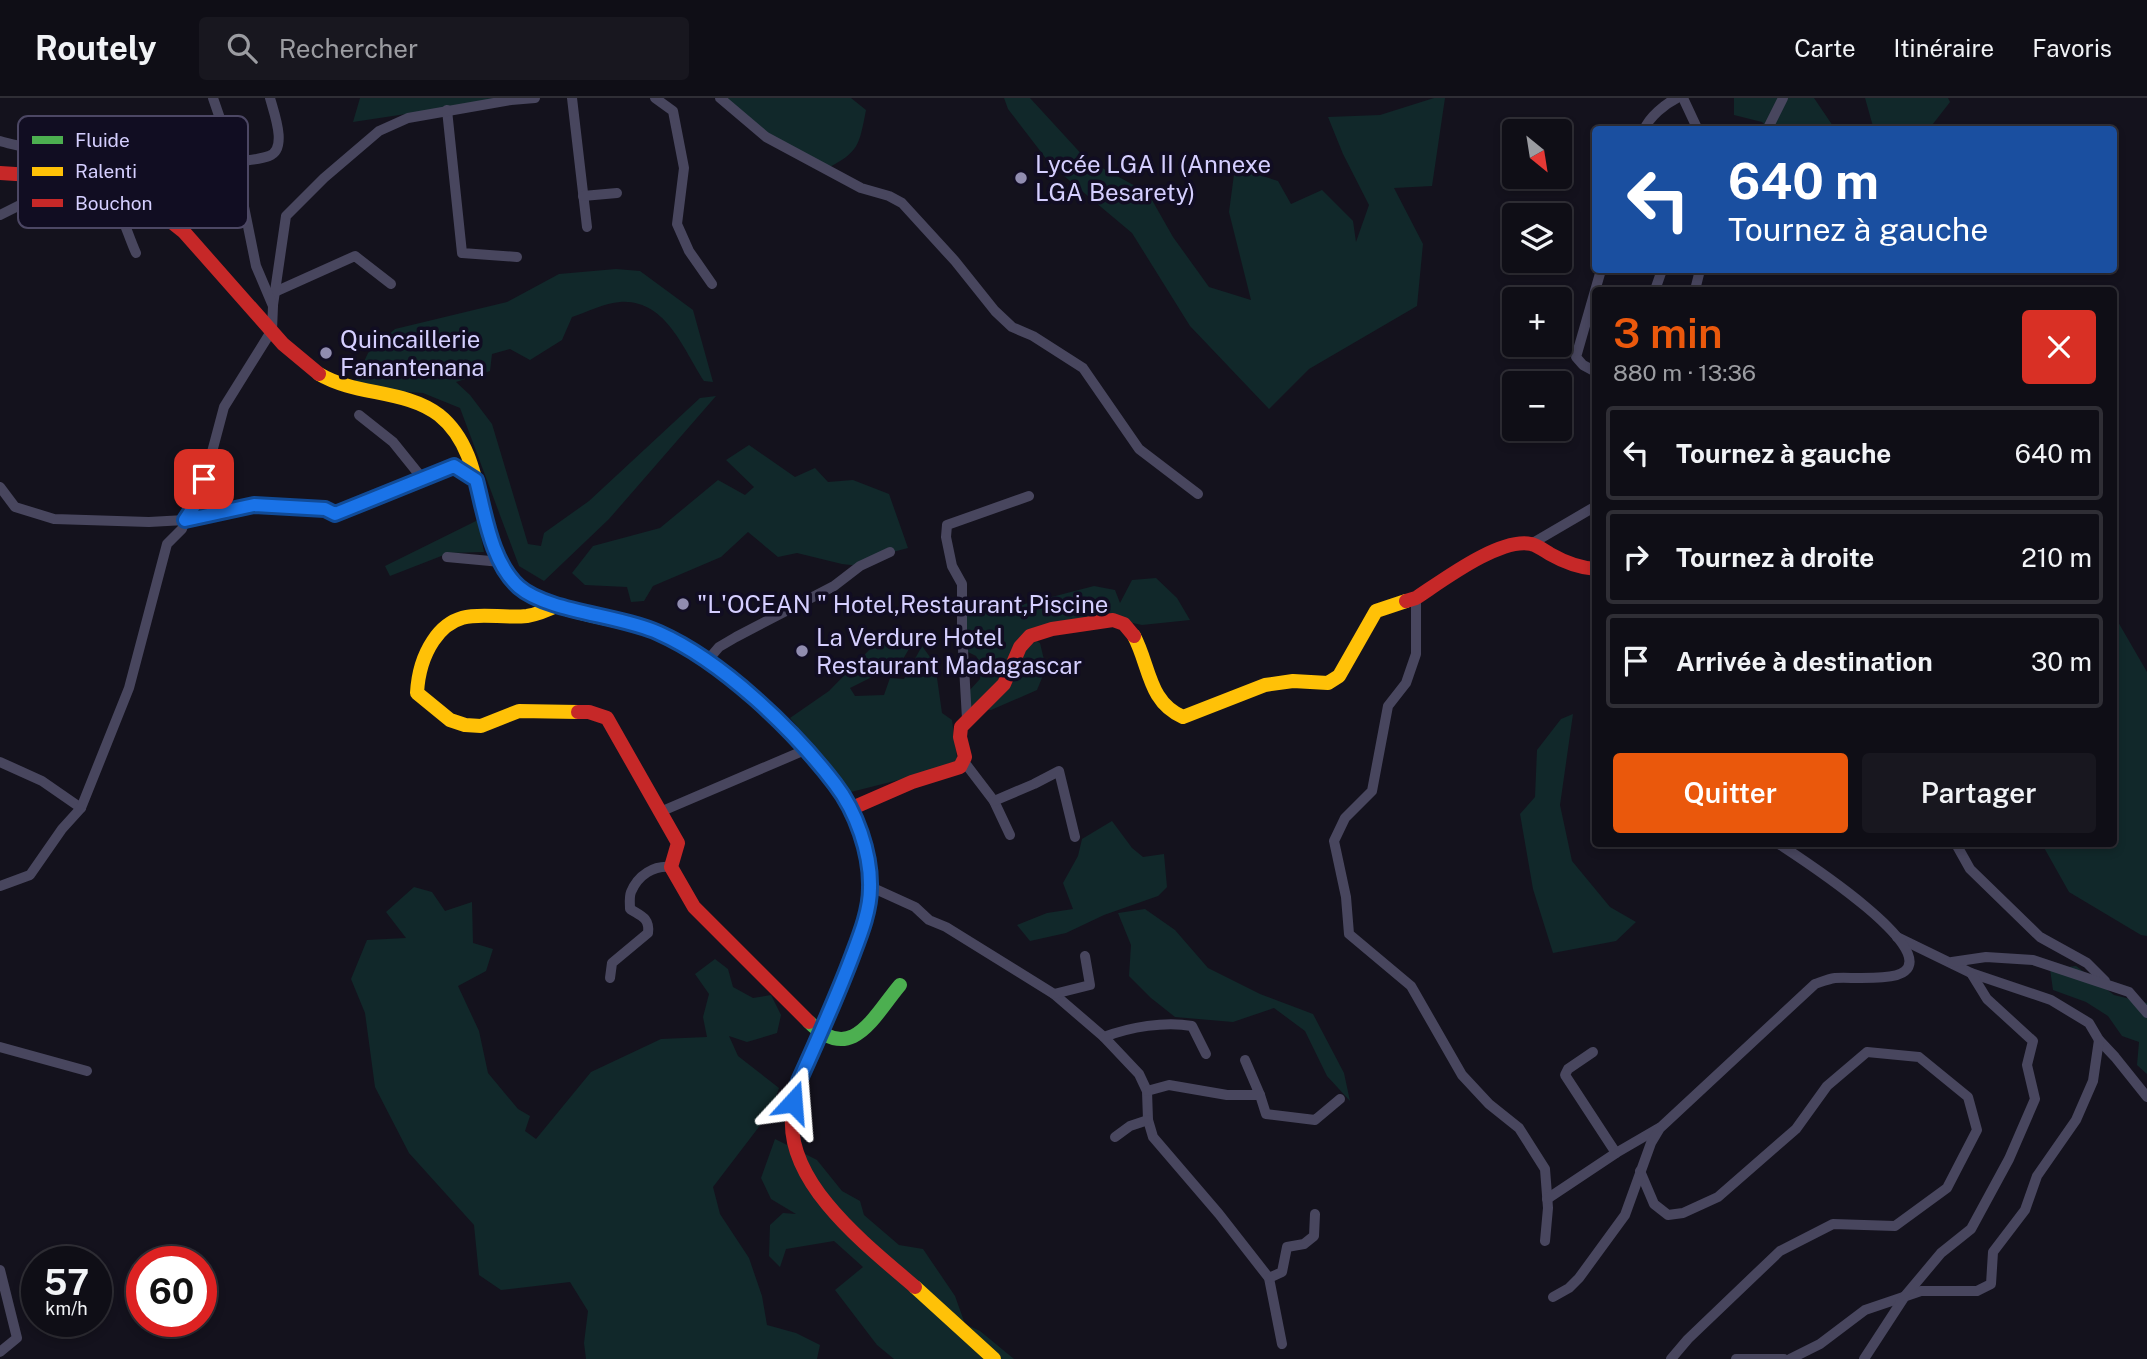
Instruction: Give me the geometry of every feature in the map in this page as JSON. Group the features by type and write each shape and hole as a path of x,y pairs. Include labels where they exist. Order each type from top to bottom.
{"street":[{"path":"213,98 219,116"},
{"path":"248,160 269,156 276,152 279,144 270,98"},
{"path":"1,889 30,875 62,829 81,808 129,688 167,544 182,529 200,497 224,407 272,330 286,216 324,178 379,131 408,118 535,98"},
{"path":"572,98 587,227"},
{"path":"655,98 673,111 682,154 683,186 677,224 689,251 712,284"},
{"path":"720,98 766,137 860,188 889,196 902,203 955,261 995,311 1012,327 1033,336 1083,368 1139,449 1198,494"},
{"path":"1645,126 1677,98"},
{"path":"1683,98 1696,126"},
{"path":"1769,126 1783,98"},
{"path":"447,110 462,253 517,257"},
{"path":"0,141 18,146"},
{"path":"0,173 18,174"},
{"path":"583,196 617,193"},
{"path":"0,215 18,206"},
{"path":"248,226 256,265 273,306"},
{"path":"125,228 136,253"},
{"path":"177,228 203,253 294,355 319,375 352,388 415,401 439,415 451,426 462,441 501,562 518,586 542,600 642,625 685,646 779,721 836,784 850,809 863,842 870,887 867,913 799,1081 793,1102 793,1139 808,1175 832,1209 874,1251 994,1359"},
{"path":"277,292 355,256 391,284"},
{"path":"1592,301 1576,357 1592,370"},
{"path":"359,415 393,442 422,478"},
{"path":"0,487 15,507 54,519 149,522 185,520 254,505 325,509 335,514 454,466 476,480"},
{"path":"967,719 962,584 952,566 946,537 947,525 1029,496"},
{"path":"850,809 965,763 966,755 959,731 967,719 988,704 1005,683 1023,642 1035,632 1122,620 1131,629 1159,699 1168,710 1183,717 1265,685 1293,681 1328,683 1339,676 1376,611 1416,598 1489,552 1512,545 1531,544 1592,508"},
{"path":"1531,544 1557,558 1592,569"},
{"path":"707,661 719,647 834,586 860,566 890,552"},
{"path":"447,556 501,562"},
{"path":"1416,598 1416,654 1406,683 1388,706 1372,791 1345,818 1334,841 1346,897 1349,934 1411,986 1462,1075 1489,1104 1519,1128 1545,1169 1545,1241"},
{"path":"558,605 548,612 524,617 478,614 446,622 434,638 418,672 417,693 450,720 465,725 481,726 519,710 589,712 607,718 678,843 671,867 694,906 820,1033 838,1041 857,1036 900,985"},
{"path":"660,812 805,750"},
{"path":"0,762 42,781 81,808"},
{"path":"965,763 994,801 1010,835"},
{"path":"994,801 1059,771 1075,837"},
{"path":"1547,1199 1616,1153 1660,1128 1815,984 1832,979 1905,972 1909,958 1897,937 1845,888 1784,847"},
{"path":"1958,847 1970,869 2040,937 2087,963 2108,985"},
{"path":"610,978 612,963 648,933 649,925 646,919 630,909 631,893 645,874 659,865 671,867"},
{"path":"870,887 915,907 929,920 1054,994 1104,1037 1139,1074 1147,1091 1147,1119 1153,1138 1219,1214 1269,1278 1282,1344"},
{"path":"1897,937 1971,973 2051,1000 2089,1023 2099,1040 2147,1097"},
{"path":"1054,994 1090,985 1085,956"},
{"path":"1951,962 1986,957 2033,960 2129,992 2147,1013"},
{"path":"1864,1359 1905,1296 1941,1253 1971,1229 2010,1159 2035,1099 2027,1065 2033,1041 1987,999 1971,973"},
{"path":"1104,1037 1176,1023 1192,1026 1206,1054"},
{"path":"1790,1359 1819,1344 1865,1311 1905,1296 1921,1291 1977,1291 1991,1284 1993,1252 2025,1210 2038,1176 2080,1110 2093,1081 2099,1040"},
{"path":"0,1047 88,1071"},
{"path":"1593,1052 1568,1069 1565,1075 1616,1153"},
{"path":"1640,1171 1654,1204 1668,1215 1683,1213 1718,1197 1796,1129 1827,1086 1867,1052 1919,1057 1968,1097 1977,1130 1947,1188 1895,1226 1832,1224 1780,1251 1688,1339 1671,1359"},
{"path":"1245,1060 1266,1114 1315,1120 1340,1099"},
{"path":"1147,1091 1168,1085 1227,1095 1260,1095"},
{"path":"1115,1137 1130,1126 1147,1119"},
{"path":"1553,1297 1569,1289 1579,1278 1625,1215 1640,1171 1660,1128"},
{"path":"1269,1278 1282,1272 1287,1247 1304,1244 1314,1236 1315,1214"},
{"path":"0,1270 17,1338 0,1352"},
{"path":"1736,1359 1784,1359"}],"green space":[{"path":"360,98 512,98 353,122"},
{"path":"719,98 851,98 866,110 856,147 845,158 826,169 793,151"},
{"path":"1004,98 1030,98 1086,159 1148,193 1173,237 1209,287 1251,300 1229,212 1235,167 1278,181 1291,204 1322,190 1353,221 1356,242 1369,205 1328,117 1380,115 1434,98 1445,98 1432,186 1394,188 1423,244 1417,306 1309,369 1269,409 1190,326 1132,233 1051,165 1008,109"},
{"path":"1734,98 1814,98 1833,126 1766,126 1762,122 1734,115"},
{"path":"1865,98 1948,98 1950,102 1931,126 1873,126"},
{"path":"616,269 640,271 693,310 713,382 704,381 680,341 661,317 636,303 620,302 572,317 562,340 530,360 510,349 492,354 490,371 456,382 470,395 492,424 528,544 541,546 544,533 589,501 700,398 716,396 609,519 544,581 519,566 460,408 423,393 352,388 368,353 395,329 507,302 559,274"},
{"path":"749,445 795,477 815,468 828,482 853,480 889,494 908,548 885,554 860,566 797,553 778,557 748,532 721,557 653,586 644,601 631,602 627,587 585,585 572,573 593,546 660,528 718,480 745,495 754,487 726,460"},
{"path":"478,520 484,552 449,553 390,576 385,566"},
{"path":"1156,578 1177,598 1190,620 1142,625 1119,620 1026,634 1040,643 1046,668 1037,690 991,710 964,708 968,692 980,679 981,664 976,656 968,652 959,624 972,609 1005,609 1094,586 1115,590 1120,603 1132,580"},
{"path":"2117,620 2147,672 2147,936 2069,892 2044,847 2117,847"},
{"path":"908,634 913,642 896,671 880,673 850,688 855,696 884,695 890,678 904,679 922,646 935,664 942,713 952,720 958,765 851,792 836,779 828,762 790,718 829,691 877,642"},
{"path":"1573,714 1560,805 1572,861 1610,907 1636,922 1616,941 1553,953 1533,889 1520,814 1535,797 1537,750 1561,719"},
{"path":"1112,821 1132,848 1143,857 1164,854 1167,887 1158,896 1104,915 1066,933 1030,941 1017,925 1047,913 1073,909 1063,883 1078,856 1082,839"},
{"path":"414,887 432,892 445,911 472,902 473,943 493,949 486,971 458,986 479,1031 488,1073 518,1109 530,1116 525,1131 536,1139 591,1072 661,1039 707,1037 703,1017 709,994 695,974 715,959 728,969 733,987 753,998 771,995 781,1015 777,1033 747,1042 729,1036 738,1056 779,1088 771,1111 713,1187 720,1214 749,1258 762,1296 767,1325 796,1333 820,1345 817,1359 586,1359 584,1343 588,1311 570,1282 501,1290 479,1275 474,1225 409,1153 375,1087 365,1013 351,979 367,940 406,938 386,912"},
{"path":"1145,909 1175,930 1208,968 1260,994 1313,1014 1344,1073 1350,1101 1327,1076 1305,1031 1274,1008 1233,1022 1175,1017 1151,998 1129,976 1131,945 1118,913"},
{"path":"2076,966 2114,995 2147,1003 2147,1074 2137,1065 2139,1042 2122,1036 2108,1016 2086,1002 2053,990 2050,969"},
{"path":"775,1139 817,1160 842,1191 860,1201 864,1215 899,1245 923,1249 955,1296 965,1324 980,1331 1014,1359 894,1359 877,1345 835,1290 863,1267 834,1241 786,1249 780,1267 769,1256 770,1225 783,1213 796,1214 771,1199 761,1178"}],"traffic: fast":[{"path":"660,634 720,669 773,716 834,783 860,831 869,871 870,897 867,914 847,973 814,1047"},
{"path":"809,1022 824,1034 838,1039 850,1038 871,1022 900,985"}],"traffic: slow":[{"path":"319,374 349,386 411,401 439,415 456,434 468,455 495,552 506,573 523,590 538,599 571,611 626,623 660,634"},
{"path":"1134,636 1156,693 1183,717 1265,685 1293,681 1328,683 1339,676 1376,611 1406,601"},
{"path":"558,605 527,616 476,616 453,622 443,629 429,647 417,693 450,720 465,725 481,726 519,711 578,712"},
{"path":"915,1287 994,1359"}],"traffic: jam":[{"path":"0,173 18,174"},
{"path":"179,228 283,344 319,374"},
{"path":"1406,601 1416,598 1472,562 1504,547 1518,544 1533,545 1566,562 1592,568"},
{"path":"850,809 912,782 960,767 965,757 960,737 961,727 1004,684 1020,647 1030,636 1052,629 1113,620 1124,624 1134,636"},
{"path":"578,712 589,712 607,718 678,843 671,867 694,907 809,1022"},
{"path":"814,1047 794,1099 792,1118 794,1143 803,1167 817,1191 835,1213 915,1287"}],"place":[{"name":"Lycée LGA II (Annexe LGA Besarety)","path":"1021,178"},
{"name":"Quincaillerie Fanantenana","path":"326,353"},
{"name":"\"L'OCEAN \" Hotel,Restaurant,Piscine","path":"683,604"},
{"name":"La Verdure Hotel Restaurant Madagascar","path":"802,651"}],"route":[{"path":"204,479 200,497 185,520 254,505 325,509 335,514 454,466 476,480 501,562 518,586 542,600 642,625 685,646 779,721 836,784 850,809 863,842 870,887 867,913 857,942 799,1081 793,1102"}]}
